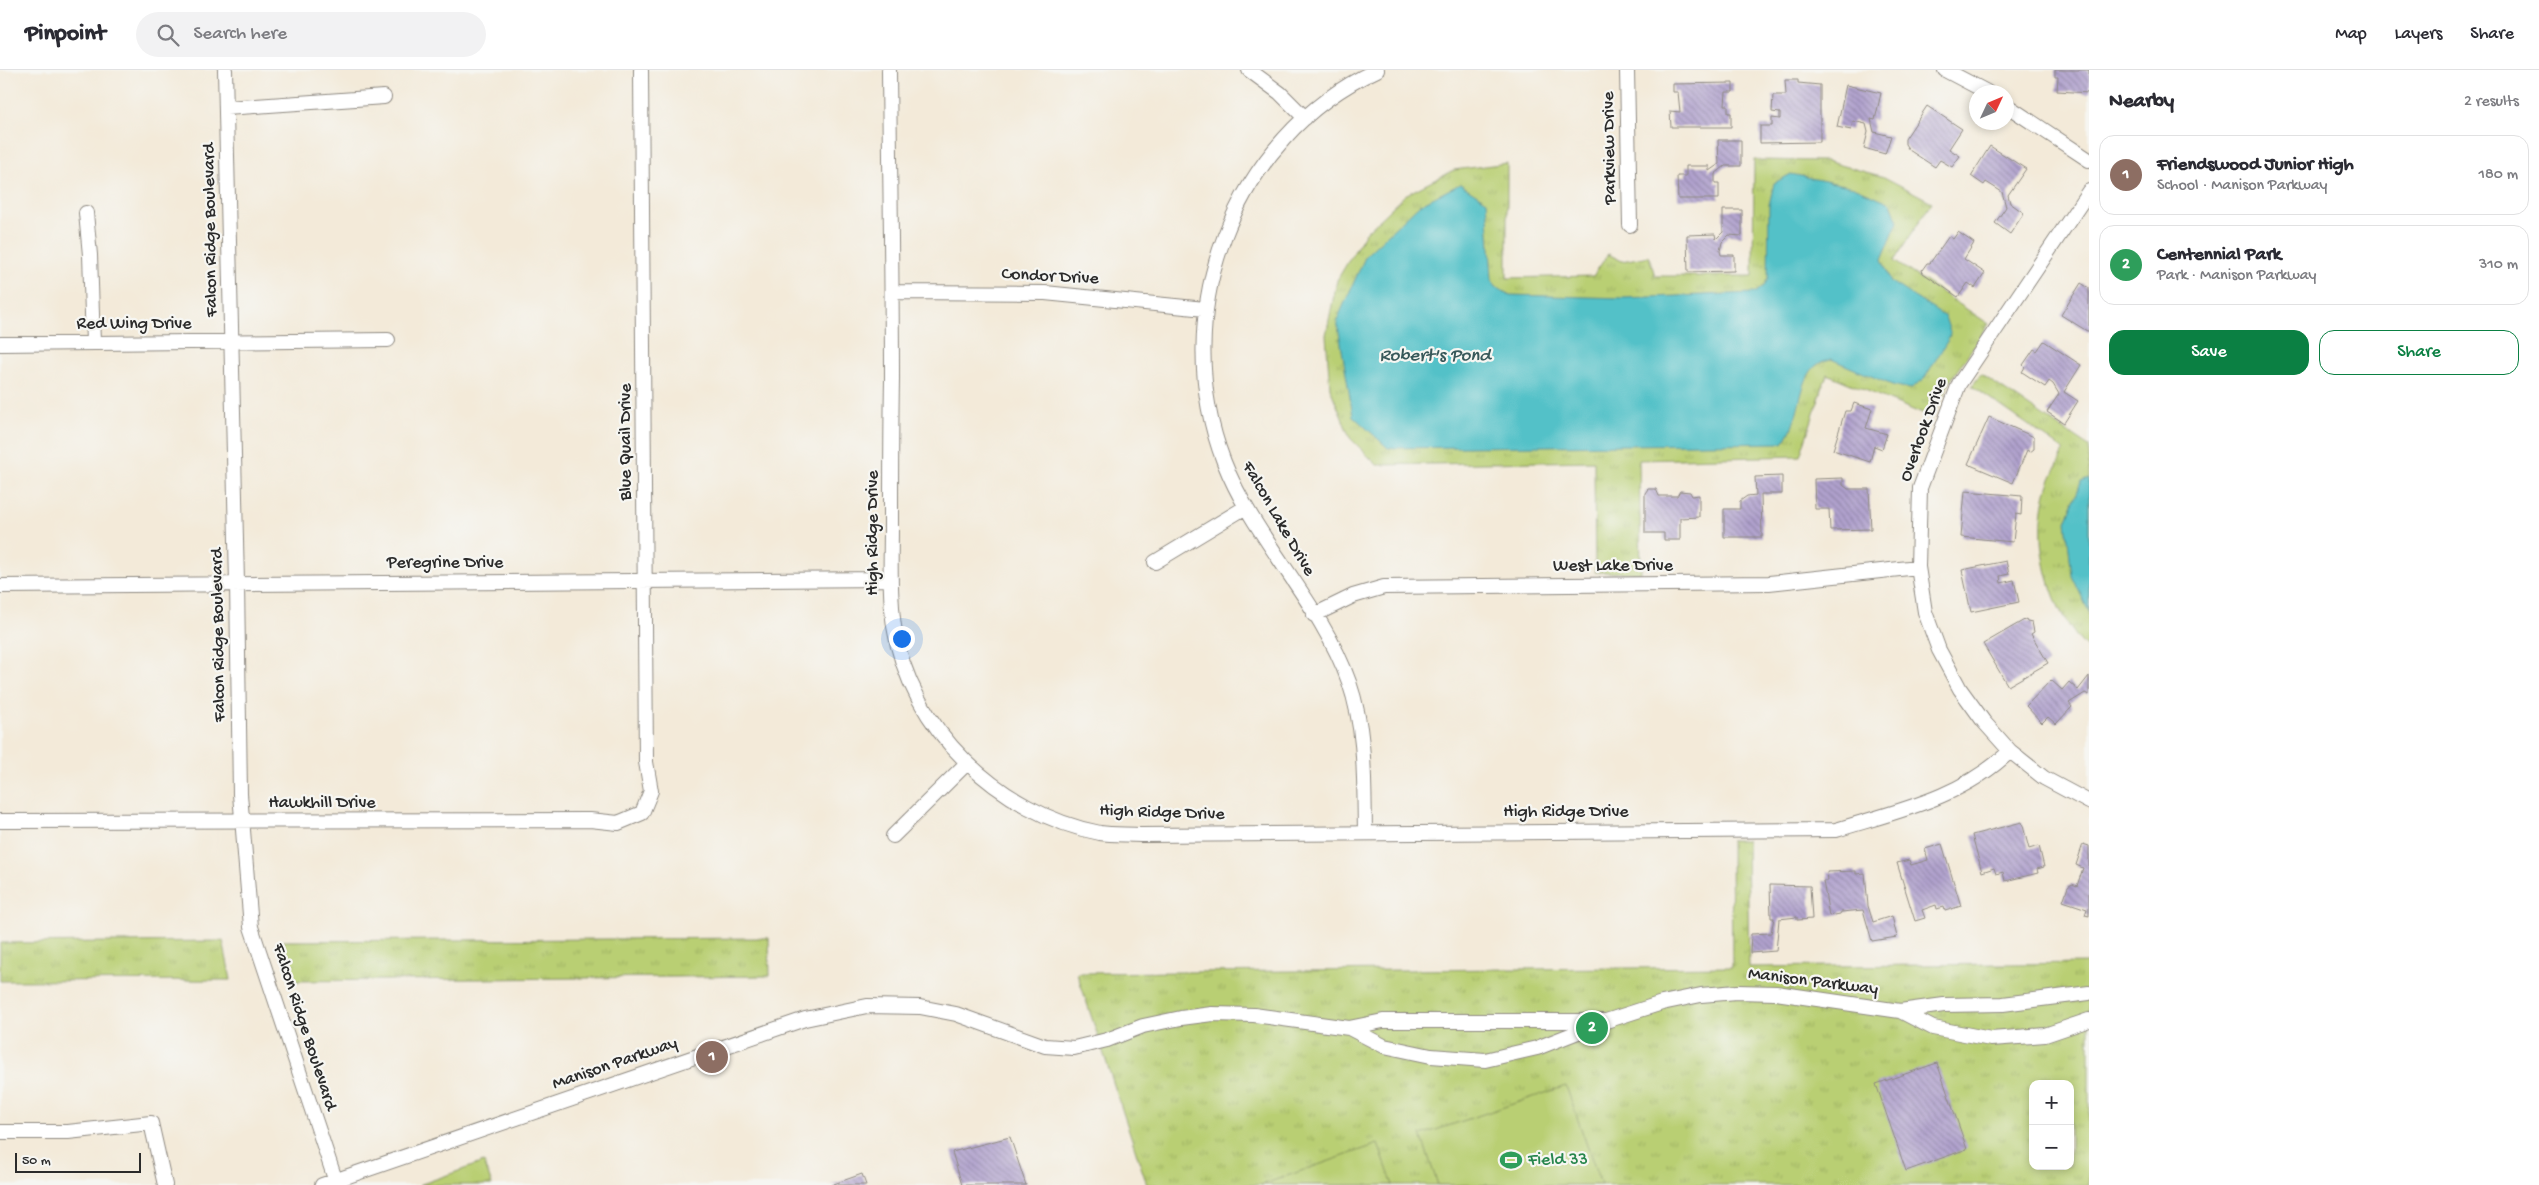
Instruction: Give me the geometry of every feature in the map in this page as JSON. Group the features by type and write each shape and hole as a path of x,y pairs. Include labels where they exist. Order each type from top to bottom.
{"street":[{"name":"Falcon Ridge Boulevard","path":"225,70 241,822 251,927 331,1184"},
{"name":"Blue Quail Drive","path":"641,70 645,370 644,580 646,762 651,791 642,813"},
{"name":"High Ridge Drive","path":"889,70 892,292 890,579 894,626 902,662 920,702 940,732 967,762 999,790 1033,810 1066,823 1101,833 1141,835 1836,830 1942,797 1982,774 2010,751"},
{"path":"1249,70 1280,93 1305,118"},
{"name":"Falcon Lake Drive","path":"1365,833 1364,756 1360,722 1349,682 1337,654 1246,507 1224,462 1211,420 1202,369 1205,309 1218,249 1232,215 1250,181 1277,146 1305,118 1338,93 1377,70"},
{"name":"Parkview Drive","path":"1627,70 1630,225"},
{"path":"1945,70 1966,74 1979,85"},
{"path":"226,108 384,97"},
{"path":"2014,110 2089,160"},
{"name":"Overlook Drive","path":"2089,190 1959,384 1920,488 1918,567 1925,612 1939,650 1960,689 1984,722 2010,751 2044,778 2089,802"},
{"path":"86,213 90,255 93,343"},
{"name":"Condor Drive","path":"892,292 1045,293 1205,309"},
{"name":"Red Wing Drive","path":"0,344 388,340"},
{"path":"1154,562 1246,507"},
{"name":"West Lake Drive","path":"1314,614 1353,596 1384,587 1769,583 1918,567"},
{"name":"Peregrine Drive","path":"0,586 890,579"},
{"path":"893,836 967,762"},
{"name":"Hawkhill Drive","path":"0,821 590,820 618,823 642,813"},
{"name":"Manison Parkway","path":"1349,1028 1384,1046 1431,1056 1485,1060 1537,1048 1606,1021 1672,1001 1701,995 1737,992 1776,993 1900,1011 1944,1005 2003,1004 2089,993"},
{"name":"Manison Parkway","path":"331,1184 804,1019 861,1007 920,1007 956,1014 1046,1046 1074,1048 1107,1040 1143,1026 1212,1014 1254,1015 1349,1028 1383,1022 1606,1021"},
{"name":"Manison Parkway","path":"1900,1011 1933,1028 1991,1039 2045,1035 2089,1020"},
{"path":"0,1132 68,1132 151,1123 165,1185"}],"green space":[{"path":"1754,160 1826,161 1884,177 1932,202 1894,261 1989,324 1948,384 1932,418 1827,374 1800,456 1639,460 1641,573 1595,572 1594,461 1377,465 1350,438 1330,388 1326,335 1337,280 1366,232 1405,195 1454,170 1507,163 1507,278 1593,276 1608,254 1622,261 1649,256 1655,276 1753,276"},
{"path":"1981,374 2089,447 2089,650 2075,635 2064,617 2048,577 2044,556 2042,534 2046,493 2064,450 1972,386"},
{"path":"1731,840 1747,840 1749,967 2089,963 2089,1185 1147,1185 1077,973 1732,967"},
{"path":"769,938 770,976 294,981 283,941"},
{"path":"223,941 231,980 0,981 0,943"},
{"name":"Field 33","path":"1566,1086 1601,1185 1438,1185 1421,1135"},
{"path":"1378,1144 1393,1185 1261,1185"},
{"path":"484,1162 492,1185 419,1185"}],"water":[{"name":"Robert's Pond","path":"1791,174 1854,187 1891,203 1898,221 1882,259 1891,282 1945,317 1951,335 1924,379 1910,389 1892,385 1831,359 1820,363 1811,371 1806,381 1795,420 1783,443 1388,448 1353,416 1337,320 1366,255 1419,205 1460,184 1487,201 1492,280 1496,287 1510,295 1624,298 1755,293 1764,286 1768,278 1769,205 1774,183"},
{"path":"2089,479 2089,612 2072,576 2066,522 2081,482"}],"building":[{"path":"2055,70 2089,70 2089,93 2057,91 2058,77 2055,77"},
{"path":"1785,80 1798,80 1798,83 1820,85 1820,142 1760,143 1760,126 1772,126 1772,118 1780,119 1780,113 1772,112 1773,95 1786,95"},
{"path":"1733,83 1733,92 1726,92 1725,105 1728,105 1728,113 1731,113 1731,127 1671,127 1670,111 1680,112 1678,92 1673,92 1673,84"},
{"path":"1846,85 1881,93 1875,120 1871,119 1874,132 1891,136 1885,154 1864,148 1868,132 1866,124 1853,121 1851,130 1837,127"},
{"path":"1927,106 1962,129 1949,149 1960,156 1952,167 1940,160 1935,167 1909,150 1905,144 1905,139"},
{"path":"1718,140 1741,140 1741,166 1725,166 1715,174 1715,183 1719,183 1719,199 1678,199 1677,176 1686,176 1686,166 1709,166 1709,171 1719,164"},
{"path":"1990,146 2026,169 2008,195 2010,203 2024,213 2010,234 1995,223 2006,207 2002,192 1986,182 1984,185 1971,176"},
{"path":"1723,210 1742,210 1742,236 1729,235 1722,242 1720,251 1721,255 1734,255 1734,271 1688,272 1687,235 1715,234 1716,239 1723,232"},
{"path":"1958,232 1974,243 1964,259 1985,273 1975,288 1968,283 1958,297 1923,273 1922,270 1927,263 1930,263 1949,236 1953,239"},
{"path":"2081,283 2089,288 2089,331 2061,315"},
{"path":"2044,341 2081,365 2064,392 2078,401 2064,423 2047,412 2059,394 2053,384 2049,381 2045,387 2022,372 2025,367 2023,365 2034,349 2037,351"},
{"path":"1854,403 1872,409 1866,428 1887,434 1882,449 1874,446 1870,462 1833,450 1845,411 1851,411"},
{"path":"1989,417 2034,437 2034,449 2030,452 2027,450 2013,483 1968,464"},
{"path":"1782,476 1782,494 1761,494 1762,537 1724,537 1724,509 1740,509 1740,501 1747,496 1756,495 1755,477"},
{"path":"1843,478 1843,485 1848,489 1869,489 1871,529 1830,530 1829,509 1815,509 1814,479"},
{"path":"1648,489 1656,489 1659,496 1677,496 1680,491 1690,492 1692,496 1699,495 1699,517 1680,518 1680,540 1664,540 1664,533 1645,533 1645,493"},
{"path":"1965,491 2022,496 2021,515 2016,514 2013,542 1961,537"},
{"path":"2006,561 2009,574 2000,576 2001,583 2014,580 2019,602 1971,612 1962,570"},
{"path":"2026,619 2032,622 2034,632 2031,634 2048,663 2008,686 1983,644"},
{"path":"2089,676 2089,695 2085,693 2069,703 2072,707 2056,724 2048,717 2042,723 2026,706 2051,680 2062,690 2069,682 2078,690"},
{"path":"2022,822 2029,849 2039,846 2044,867 2037,869 2038,873 2005,881 2003,872 1996,874 1994,868 1982,872 1972,835"},
{"path":"1942,844 1961,906 1945,911 1944,907 1937,909 1936,905 1922,910 1925,918 1915,921 1897,863 1909,860 1911,865 1928,860 1925,849"},
{"path":"2083,844 2089,846 2089,916 2085,915 2087,909 2063,901 2068,887 2072,884 2077,886 2083,868 2076,865"},
{"path":"1856,871 1856,874 1865,873 1868,906 1873,922 1892,916 1897,937 1872,941 1863,910 1841,912 1840,914 1829,916 1823,881 1828,881 1827,872"},
{"path":"1770,885 1810,886 1812,919 1797,920 1797,917 1779,919 1776,951 1750,953 1751,934 1771,933 1774,918 1771,918"},
{"path":"1937,1063 1967,1149 1906,1171 1876,1084"},
{"path":"1010,1137 1026,1185 962,1185 952,1152"},
{"path":"862,1174 866,1185 831,1185"}],"place":[{"name":"Centennial Park","path":"1592,1028"},
{"name":"Friendswood Junior High","path":"712,1057"},
{"name":"Field 33","path":"1511,1160"}]}
